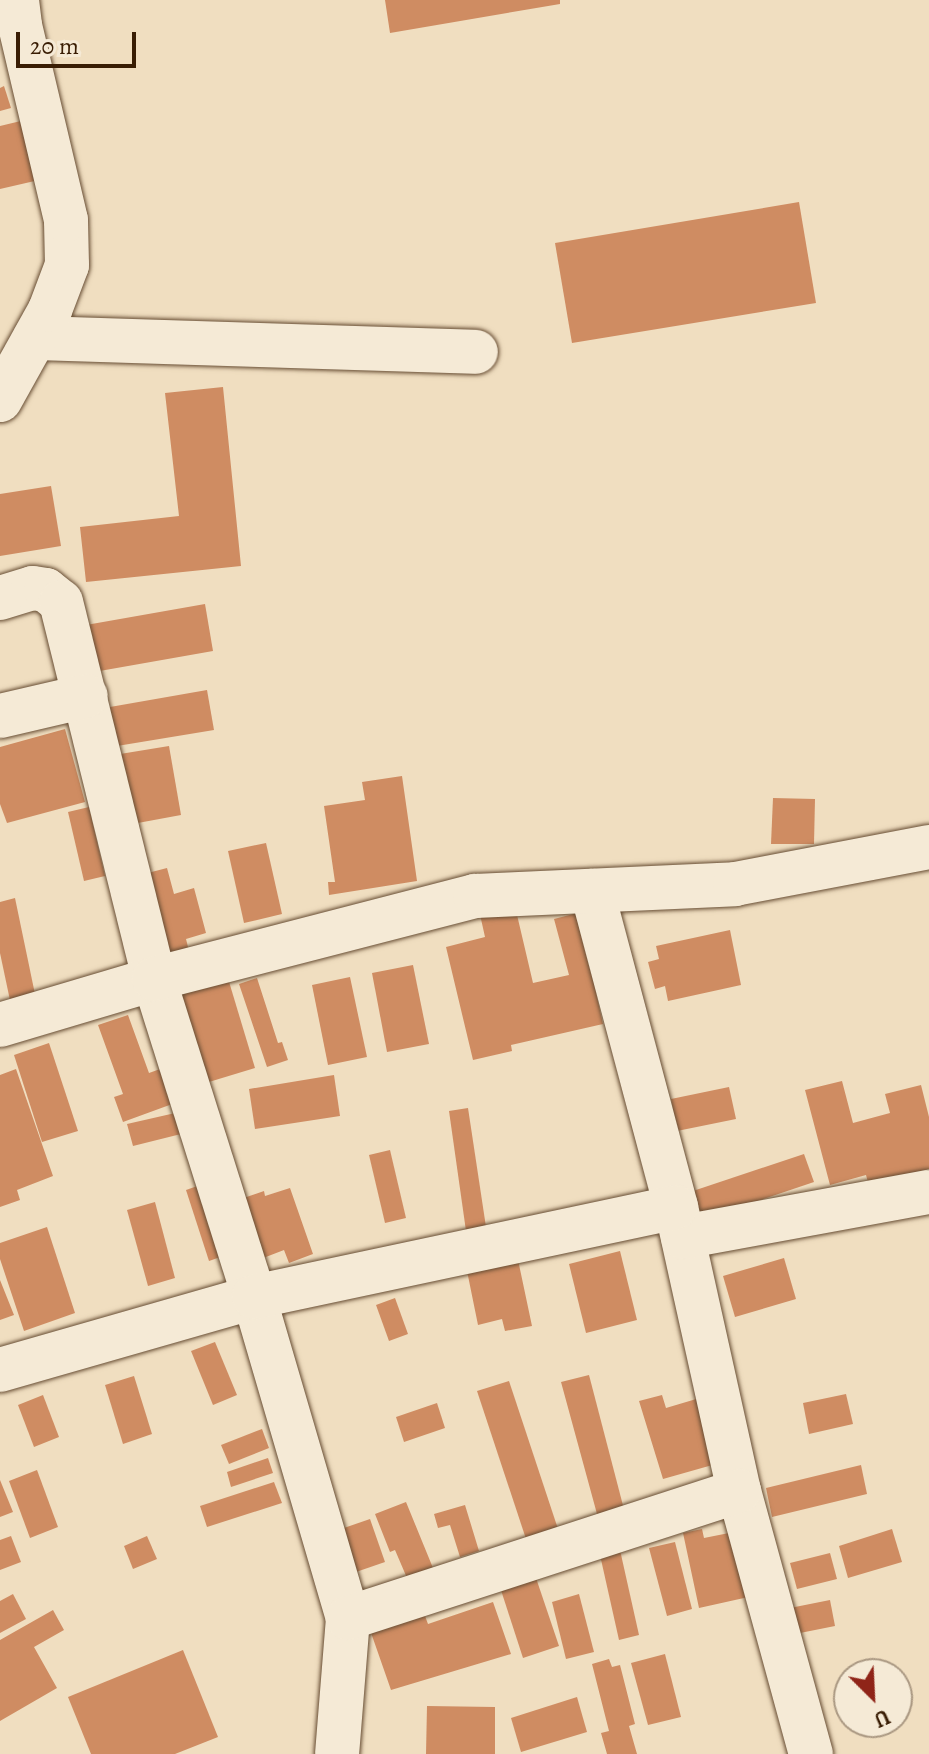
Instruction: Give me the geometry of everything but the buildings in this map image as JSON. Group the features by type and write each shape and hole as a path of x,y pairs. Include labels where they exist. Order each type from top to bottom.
{"street":[{"path":"0,400 35,338 67,265 66,220 20,25 17,0"},
{"path":"35,338 476,352"},
{"path":"0,598 33,588 46,590 61,602 154,979 254,1297 348,1618 337,1754"},
{"path":"0,716 86,696"},
{"path":"0,1025 154,979 475,896 735,884 929,847"},
{"path":"592,891 680,1222 739,1491 811,1754"},
{"path":"0,1370 254,1297 680,1222 929,1192"},
{"path":"348,1618 739,1491"}]}
